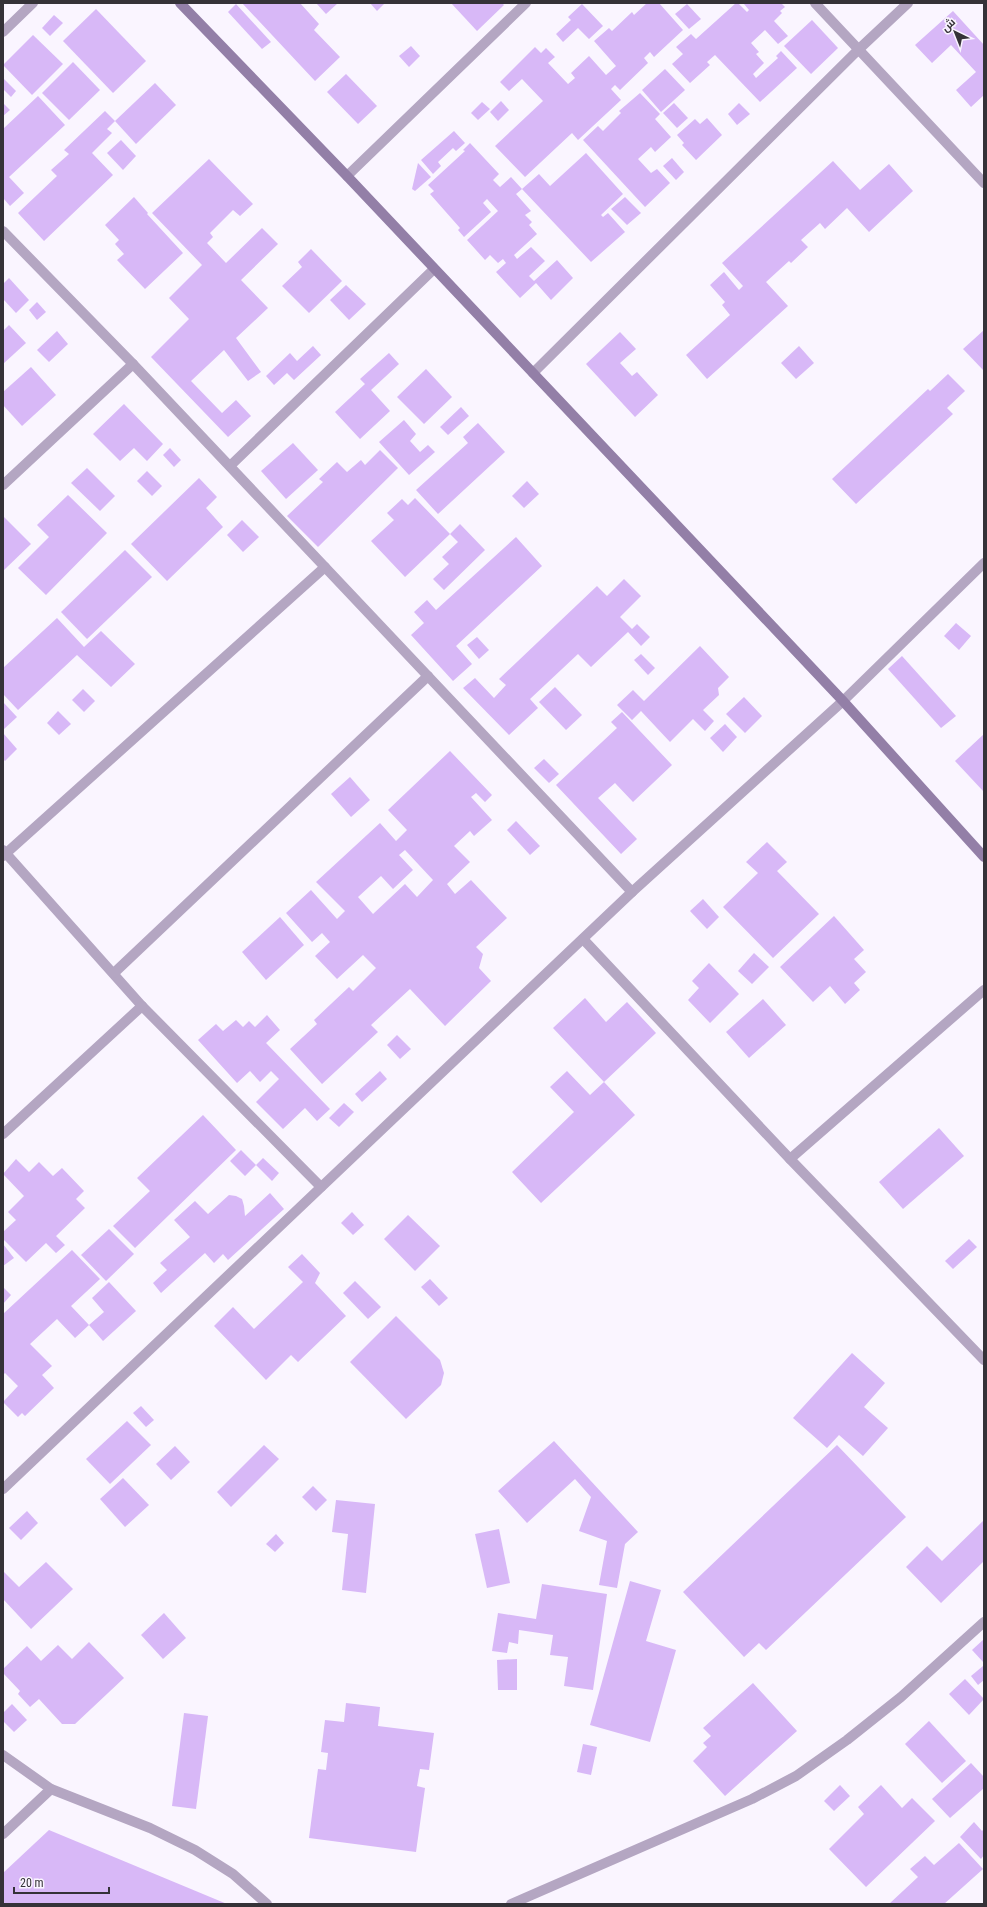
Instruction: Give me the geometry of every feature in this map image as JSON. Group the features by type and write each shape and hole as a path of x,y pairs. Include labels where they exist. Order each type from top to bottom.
{"street":[{"path":"3,32 33,3"},
{"path":"180,3 347,176 844,701 984,857"},
{"path":"347,176 526,3"},
{"path":"814,3 984,183"},
{"path":"533,373 858,50 908,3"},
{"path":"3,231 133,364 632,892"},
{"path":"230,466 434,269"},
{"path":"3,485 133,364"},
{"path":"3,1489 632,892 844,701 984,563"},
{"path":"321,1186 142,1006 4,853 325,567"},
{"path":"114,974 428,676"},
{"path":"583,939 790,1159 984,1360"},
{"path":"790,1159 984,990"},
{"path":"3,1134 142,1006"},
{"path":"511,1904 752,1799 796,1776 847,1740 901,1697 954,1652 984,1622"},
{"path":"3,1755 51,1789 150,1828 195,1850 233,1874 268,1904"},
{"path":"3,1834 51,1789"}],"building":[{"path":"242,3 300,3 319,24 314,30 340,57 315,81"},
{"path":"316,3 338,3 326,14"},
{"path":"370,3 385,3 377,11"},
{"path":"451,3 502,3 504,5 477,31"},
{"path":"647,3 659,3 683,30 654,57 650,52 644,58 648,63 620,90 615,85 611,89 621,100 578,140 572,133 525,177 495,146 543,101 522,79 509,91 500,82 535,47 541,53 546,48 555,57 548,63 568,84 575,78 571,73 589,56 606,75 616,66 594,41 609,28 612,31 632,12 634,15"},
{"path":"736,3 738,3 747,12 749,10 744,4 745,3 781,3 785,7 780,11 782,13 774,21 788,36 778,44 765,30 751,43 759,52 756,54 764,63 753,74 756,78 778,58 776,56 781,51 797,68 760,102 715,55 707,62 710,65 690,83 672,64 683,54 676,47 691,34 696,39"},
{"path":"236,4 271,42 262,49 228,12"},
{"path":"582,4 603,26 589,39 578,28 563,42 556,34 571,20 568,17"},
{"path":"687,4 701,19 689,29 675,14"},
{"path":"96,9 146,61 113,93 63,41"},
{"path":"953,11 984,45 984,95 971,107 956,90 976,72 951,45 932,63 915,45"},
{"path":"54,15 63,23 50,36 42,28"},
{"path":"812,20 838,48 811,74 784,46"},
{"path":"33,35 63,64 32,95 3,65"},
{"path":"411,46 420,56 409,67 399,56"},
{"path":"73,62 100,90 69,120 42,93"},
{"path":"665,69 685,90 661,112 642,90"},
{"path":"346,74 377,106 358,124 327,92"},
{"path":"3,78 16,91 11,97 3,89"},
{"path":"155,83 176,105 136,144 115,121"},
{"path":"640,93 660,114 655,119 671,137 655,152 651,147 638,159 651,173 657,169 670,183 645,207 583,140 598,126 603,131 621,113 619,111"},
{"path":"38,96 65,125 9,177 24,193 10,206 3,198 3,129"},
{"path":"501,101 509,110 498,121 490,112"},
{"path":"482,102 490,109 478,120 471,113"},
{"path":"3,103 10,110 3,116"},
{"path":"674,103 688,118 677,128 663,113"},
{"path":"739,103 750,114 737,125 728,114"},
{"path":"105,111 115,121 107,129 112,133 92,153 113,175 44,241 18,213 57,176 51,170 69,154 64,150"},
{"path":"707,118 722,135 696,160 682,145 684,143 677,135 695,119 700,124"},
{"path":"454,131 465,143 456,151 453,148 438,162 441,166 433,174 421,160"},
{"path":"121,140 136,156 123,170 107,153"},
{"path":"470,143 499,174 493,180 500,187 511,177 522,189 516,194 531,211 525,215 532,222 529,225 537,234 514,255 517,259 531,247 545,261 529,276 534,281 557,260 573,278 551,300 536,283 520,298 496,272 506,263 503,259 498,263 490,255 485,260 467,240 498,211 487,199 483,203 491,212 464,237 458,230 460,228 430,194 434,191 428,185 465,151 463,150"},
{"path":"586,153 623,194 601,215 603,217 608,213 625,232 591,262 522,189 539,174 550,186"},
{"path":"672,158 684,172 676,180 663,166"},
{"path":"209,159 253,204 240,216 233,210 210,233 213,237 207,243 226,263 262,228 278,244 241,280 268,308 236,338 261,372 248,381 224,350 191,381 222,413 236,400 251,416 228,437 151,357 189,319 169,298 202,265 152,213"},
{"path":"833,161 860,190 889,164 913,191 869,232 847,208 825,229 820,223 801,240 808,247 791,263 789,261 766,282 788,306 707,379 686,355 730,315 722,305 725,302 710,285 724,272 739,290 743,286 722,263"},
{"path":"418,163 431,177 415,191 412,189"},
{"path":"134,197 148,213 147,214 183,253 145,289 117,260 124,254 115,244 119,240 105,225"},
{"path":"625,197 641,213 627,225 611,209"},
{"path":"311,249 342,281 309,313 282,286 302,267 298,262"},
{"path":"9,278 29,300 16,313 3,299 3,284"},
{"path":"346,285 366,304 349,320 330,300"},
{"path":"37,302 46,312 37,320 29,310"},
{"path":"9,325 26,343 3,364 3,331"},
{"path":"984,330 984,371 963,349"},
{"path":"57,331 68,344 49,362 37,350"},
{"path":"620,332 636,349 620,363 632,376 637,372 658,395 635,417 586,364"},
{"path":"313,346 321,355 294,380 287,373 274,385 266,376 290,353 297,361"},
{"path":"799,346 814,363 796,379 781,363"},
{"path":"389,353 399,364 371,390 390,411 360,439 335,412 365,384 360,379"},
{"path":"31,367 56,395 22,426 3,405 3,392"},
{"path":"426,369 452,397 424,424 397,397"},
{"path":"948,374 965,391 947,408 953,414 856,504 832,479 928,389 930,391"},
{"path":"124,404 163,444 147,461 134,448 120,461 93,434"},
{"path":"461,407 469,416 448,435 440,427"},
{"path":"404,420 416,434 410,441 420,452 428,445 435,452 409,475 379,442"},
{"path":"478,423 505,452 438,514 416,490 468,443 463,437"},
{"path":"293,443 318,470 286,499 261,471"},
{"path":"170,448 181,460 174,467 163,455"},
{"path":"380,450 398,468 318,547 287,516 323,482 319,479 337,462 347,472 361,460 365,465"},
{"path":"87,468 115,496 100,511 71,483"},
{"path":"147,471 162,486 152,496 137,481"},
{"path":"199,478 217,497 206,508 223,527 167,581 131,544"},
{"path":"527,481 539,494 524,508 512,496"},
{"path":"68,495 107,533 46,595 18,568 49,537 37,525"},
{"path":"415,498 450,534 405,577 371,541 394,520 387,513 402,499 408,505"},
{"path":"3,516 31,544 3,571"},
{"path":"242,520 259,537 243,552 227,535"},
{"path":"460,524 485,550 444,590 433,579 449,564 442,557 458,542 450,534"},
{"path":"516,537 542,566 456,646 472,664 453,681 411,635 424,623 414,612 427,600 436,610"},
{"path":"125,550 152,577 87,639 61,612"},
{"path":"624,579 641,596 620,617 632,629 637,624 650,637 641,646 628,632 591,667 578,654 530,699 538,708 509,735 463,688 475,678 494,698 506,685 499,679 597,586 607,596"},
{"path":"57,618 84,647 101,631 135,664 111,687 77,655 18,710 3,694 3,668"},
{"path":"956,623 971,636 959,650 944,636"},
{"path":"477,637 489,650 479,659 467,645"},
{"path":"700,646 729,677 718,688 719,695 703,710 714,721 705,731 693,719 670,742 641,711 632,720 617,705 633,690 644,701"},
{"path":"641,654 655,668 648,675 634,660"},
{"path":"902,656 956,716 941,728 888,669"},
{"path":"555,687 582,715 566,730 539,702"},
{"path":"83,689 95,701 84,712 72,700"},
{"path":"744,697 762,716 745,733 726,714"},
{"path":"3,702 17,717 3,730"},
{"path":"58,711 71,724 59,735 47,723"},
{"path":"622,712 672,765 633,802 615,783 598,798 637,839 621,854 556,785 617,728 611,722"},
{"path":"725,724 737,737 723,752 710,738"},
{"path":"3,733 17,749 5,761 3,759"},
{"path":"984,734 984,792 955,761"},
{"path":"450,751 492,795 485,802 476,793 471,797 492,820 474,836 470,831 454,846 470,862 447,884 455,894 471,880 507,918 476,947 483,954 479,968 491,981 445,1026 410,989 371,1025 378,1032 322,1084 290,1049 317,1024 314,1020 349,987 353,991 376,968 363,955 337,979 315,956 330,942 322,933 312,942 286,913 311,890 337,919 345,911 316,882 380,823 396,841 407,830 388,810","holes":["405,850 433,880 417,897 405,884 373,914 358,897 381,876 393,889 413,870 399,855"]},
{"path":"544,759 559,774 549,783 534,768"},
{"path":"350,777 370,800 351,817 331,794"},
{"path":"516,821 540,846 530,855 507,830"},
{"path":"767,842 787,862 777,871 819,914 773,958 723,907 758,873 746,862"},
{"path":"703,899 719,917 707,929 690,911"},
{"path":"834,916 864,950 854,959 866,972 854,983 860,990 845,1004 830,986 813,1002 780,967"},
{"path":"280,917 304,945 266,980 242,952"},
{"path":"754,953 769,967 752,984 738,971"},
{"path":"709,963 739,994 710,1023 688,1000 699,988 692,981"},
{"path":"585,998 606,1022 627,1002 656,1033 604,1082 553,1028"},
{"path":"763,999 786,1025 749,1058 726,1032"},
{"path":"267,1015 280,1030 266,1043 330,1109 317,1121 305,1108 283,1129 256,1102 279,1079 271,1071 260,1082 250,1071 237,1083 198,1040 216,1024 223,1031 236,1020 243,1027 249,1021 255,1027"},
{"path":"397,1035 411,1049 400,1059 387,1045"},
{"path":"380,1071 387,1079 362,1102 355,1094"},
{"path":"567,1071 590,1095 604,1082 635,1115 541,1203 512,1172 574,1112 550,1087"},
{"path":"344,1103 354,1112 339,1127 329,1118"},
{"path":"203,1115 236,1150 135,1248 113,1226 150,1191 137,1178"},
{"path":"939,1128 964,1156 903,1209 879,1182"},
{"path":"241,1150 256,1165 245,1176 230,1161"},
{"path":"263,1158 279,1173 272,1181 256,1165"},
{"path":"16,1159 29,1172 39,1162 53,1176 62,1168 84,1191 76,1199 85,1208 56,1236 65,1245 56,1253 46,1243 26,1262 3,1239 3,1232 16,1220 8,1212 24,1196 3,1174"},
{"path":"270,1193 284,1209 228,1260 223,1254 214,1263 205,1253 161,1293 153,1283 167,1270 160,1263 190,1237 174,1220 195,1201 208,1214 229,1195 242,1199 245,1216"},
{"path":"352,1212 364,1225 353,1235 341,1223"},
{"path":"408,1215 440,1246 415,1271 384,1239"},
{"path":"109,1229 134,1254 106,1281 81,1255"},
{"path":"969,1239 977,1247 953,1269 945,1261"},
{"path":"3,1244 14,1258 3,1266"},
{"path":"72,1250 100,1279 71,1306 89,1325 75,1338 57,1319 30,1344 52,1366 42,1375 54,1388 25,1416 22,1413 18,1417 3,1402 18,1386 5,1373 3,1375 3,1314"},
{"path":"302,1254 320,1273 315,1283 346,1316 298,1362 291,1355 266,1380 214,1326 233,1307 254,1329 303,1282 288,1267"},
{"path":"430,1279 448,1298 439,1306 421,1287"},
{"path":"355,1281 381,1307 368,1319 343,1293"},
{"path":"109,1282 136,1311 103,1341 89,1325 104,1312 92,1298"},
{"path":"3,1287 11,1295 3,1304"},
{"path":"396,1316 440,1360 444,1373 441,1385 406,1419 350,1362"},
{"path":"852,1353 885,1383 864,1407 888,1428 863,1456 839,1435 827,1448 793,1418"},
{"path":"141,1406 154,1420 146,1427 133,1413"},
{"path":"127,1421 151,1445 110,1484 86,1459"},
{"path":"554,1441 638,1532 625,1544 617,1588 599,1585 607,1541 579,1531 591,1497 575,1479 527,1523 498,1491"},
{"path":"264,1445 279,1459 231,1507 217,1492"},
{"path":"837,1445 906,1517 766,1650 759,1643 744,1657 683,1592"},
{"path":"175,1446 190,1462 171,1480 156,1464"},
{"path":"123,1478 149,1505 125,1527 100,1499"},
{"path":"313,1486 327,1500 316,1511 302,1497"},
{"path":"336,1500 375,1504 366,1593 342,1590 348,1534 332,1532"},
{"path":"27,1511 38,1523 21,1540 9,1528"},
{"path":"984,1520 984,1561 941,1603 906,1567 927,1546 942,1561"},
{"path":"499,1529 510,1583 487,1588 475,1534"},
{"path":"276,1534 284,1543 275,1552 266,1544"},
{"path":"46,1562 73,1589 31,1629 3,1599 3,1571 19,1587"},
{"path":"630,1581 661,1590 646,1641 676,1650 650,1742 590,1725"},
{"path":"542,1584 607,1594 593,1690 564,1686 568,1657 550,1655 553,1635 519,1630 518,1644 509,1642 507,1653 492,1651 498,1613 536,1619"},
{"path":"164,1613 186,1638 163,1659 141,1635"},
{"path":"984,1639 984,1663 972,1650"},
{"path":"89,1642 124,1678 75,1724 62,1724 39,1699 30,1707 18,1694 20,1691 3,1673 3,1669 27,1646 41,1661 58,1645 72,1659"},
{"path":"517,1659 517,1690 498,1690 497,1660"},
{"path":"983,1666 984,1680 978,1685 971,1676"},
{"path":"965,1679 984,1699 969,1715 949,1694"},
{"path":"753,1683 797,1731 725,1796 693,1761 707,1747 703,1743 711,1736 703,1728"},
{"path":"346,1703 380,1707 378,1726 434,1733 429,1770 420,1769 417,1786 425,1788 416,1852 309,1838 318,1769 326,1770 328,1753 321,1752 325,1720 344,1722"},
{"path":"12,1704 27,1720 14,1732 3,1721 3,1713"},
{"path":"184,1713 208,1716 196,1809 172,1806"},
{"path":"929,1721 966,1761 942,1783 905,1744"},
{"path":"583,1744 597,1747 591,1775 577,1772"},
{"path":"971,1763 984,1777 984,1788 950,1818 932,1799"},
{"path":"840,1785 850,1796 834,1811 824,1801"},
{"path":"881,1785 902,1808 912,1798 935,1821 866,1887 829,1849 864,1814 858,1807"},
{"path":"974,1822 982,1831 984,1829 984,1855 981,1859 960,1837"},
{"path":"49,1830 227,1904 3,1904 3,1873"},
{"path":"959,1843 983,1869 944,1904 889,1904 918,1877 910,1869 925,1856 934,1865"}]}
